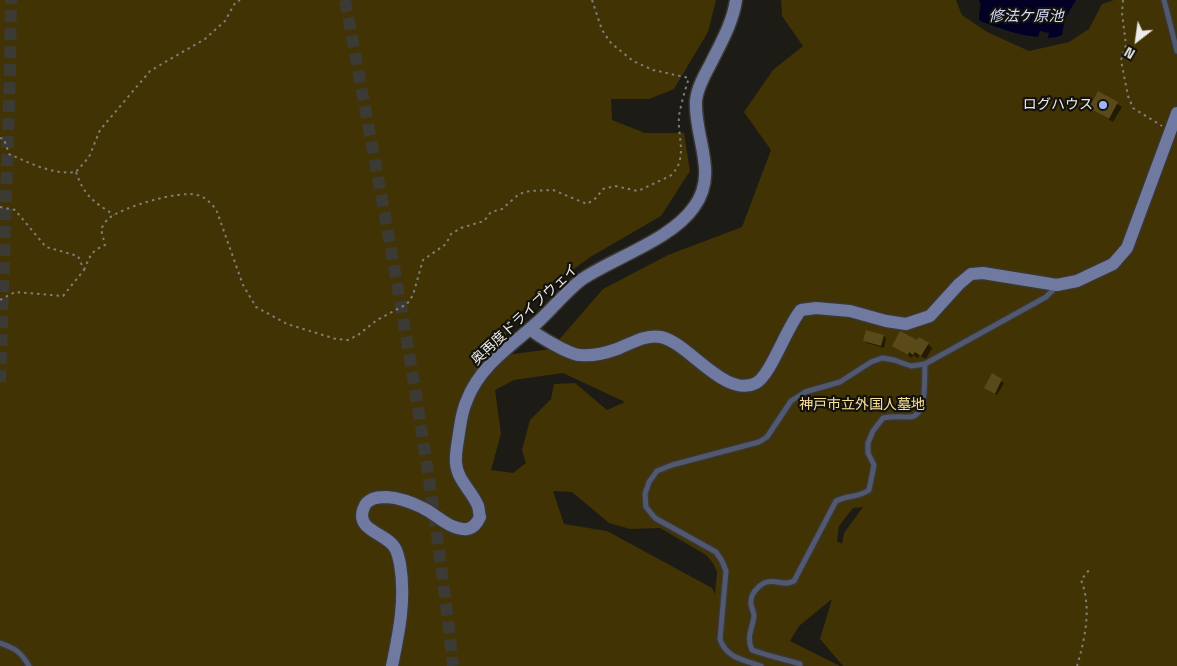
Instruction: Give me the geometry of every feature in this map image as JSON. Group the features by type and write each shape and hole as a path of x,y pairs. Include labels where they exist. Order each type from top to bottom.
{"street":[{"name":"奥再度ドライブウェイ","path":"392,666 401,624 402,577 397,551 391,541 369,529 363,522 361,516 364,506 369,501 379,497 401,498 424,508 456,528 468,529 475,526 480,517 478,506 460,477 456,463 462,413 467,398 476,381 491,363 583,279 656,238 679,223 694,209 701,196 705,182 706,160 696,117 695,80 722,41 736,0"},
{"path":"530,329 538,336 578,355 615,350 640,339 660,337 681,347 727,382 742,386 756,383 766,374 793,319 801,310 816,308 850,312 886,322 906,324 930,316 971,274 984,273 1057,285 1077,281 1113,264 1127,248 1177,113"}],"lane":[{"path":"1164,0 1177,51"},
{"path":"761,666 733,656 723,648 720,639 726,571 722,561 716,552 655,518 646,507 645,494 649,482 658,472 672,465 759,442 767,437 791,400 805,392 840,382 871,362 882,358 911,366 925,364 1046,297 1057,285"},
{"path":"800,666 800,664 752,650 748,641 754,614 750,602 754,591 762,584 770,581 788,584 794,581 836,501 844,497 860,496 869,490 874,465 868,453 868,443 873,431 883,418 892,416 912,417 919,414 923,406 925,364"},
{"path":"0,643 13,647 24,657 29,666"}],"path":[{"path":"0,138 4,139 8,154 45,170 66,173 76,172 89,157 100,130 150,71 205,39 225,22 235,3 240,0"},
{"path":"0,300 15,292 63,296 84,270 91,254 106,245 101,229 107,220 137,204 186,193 208,200 216,209 243,285 256,307 287,324 336,339 348,340 358,335 376,320 408,304 423,260 446,244 451,234 461,228 484,221 491,212 502,209 519,194 530,191 553,190 587,204 596,198 603,189 616,186 638,190 670,176 674,172 680,163 682,142 679,118 695,80 653,70 633,61 612,43 602,30 592,0"},
{"path":"1123,0 1122,13 1126,46 1121,60 1128,96 1133,108 1171,131"},
{"path":"76,172 80,185 93,202 114,215"},
{"path":"0,207 15,210 46,247 78,256 84,270"},
{"path":"1077,666 1085,640 1086,618 1085,591 1080,580 1090,569"}],"green space":[{"name":"神戸市立外国人墓地","path":"0,0 716,0 708,32 674,89 649,99 611,99 612,120 645,133 684,133 690,171 661,216 592,256 529,301 491,357 551,349 603,289 668,255 742,227 771,150 744,112 773,70 803,46 782,16 781,0 956,0 962,15 987,32 1029,51 1069,42 1089,29 1102,4 1114,0 1177,0 1177,666 843,666 820,639 832,599 799,626 790,641 840,666 0,666","holes":["563,373 625,402 607,410 575,383 554,384 551,399 530,420 522,450 526,463 513,473 491,470 501,434 495,390 514,380","553,491 572,492 609,523 630,529 660,528 706,555 713,563 717,572 715,594 712,588 607,531 564,524","863,507 844,533 842,544 837,541 839,526 853,508"]}],"water":[{"name":"修法ケ原池","path":"979,0 1076,0 1065,18 1062,35 1048,38 1049,33 1040,31 1038,37 1030,36 1008,31 980,21"}],"building":[{"name":"ログハウス","path":"1098,91 1118,102 1109,119 1089,108"},
{"path":"866,330 884,335 881,346 863,341"},
{"path":"900,331 917,340 919,337 929,343 921,356 915,352 913,355 909,352 908,355 892,346"},
{"path":"992,373 1002,379 995,394 984,388"}],"tunnel":[{"path":"0,382 11,0"},
{"path":"345,0 391,249 419,415 432,499 453,666"}],"place":[{"name":"ログハウス","path":"1103,105"}]}
